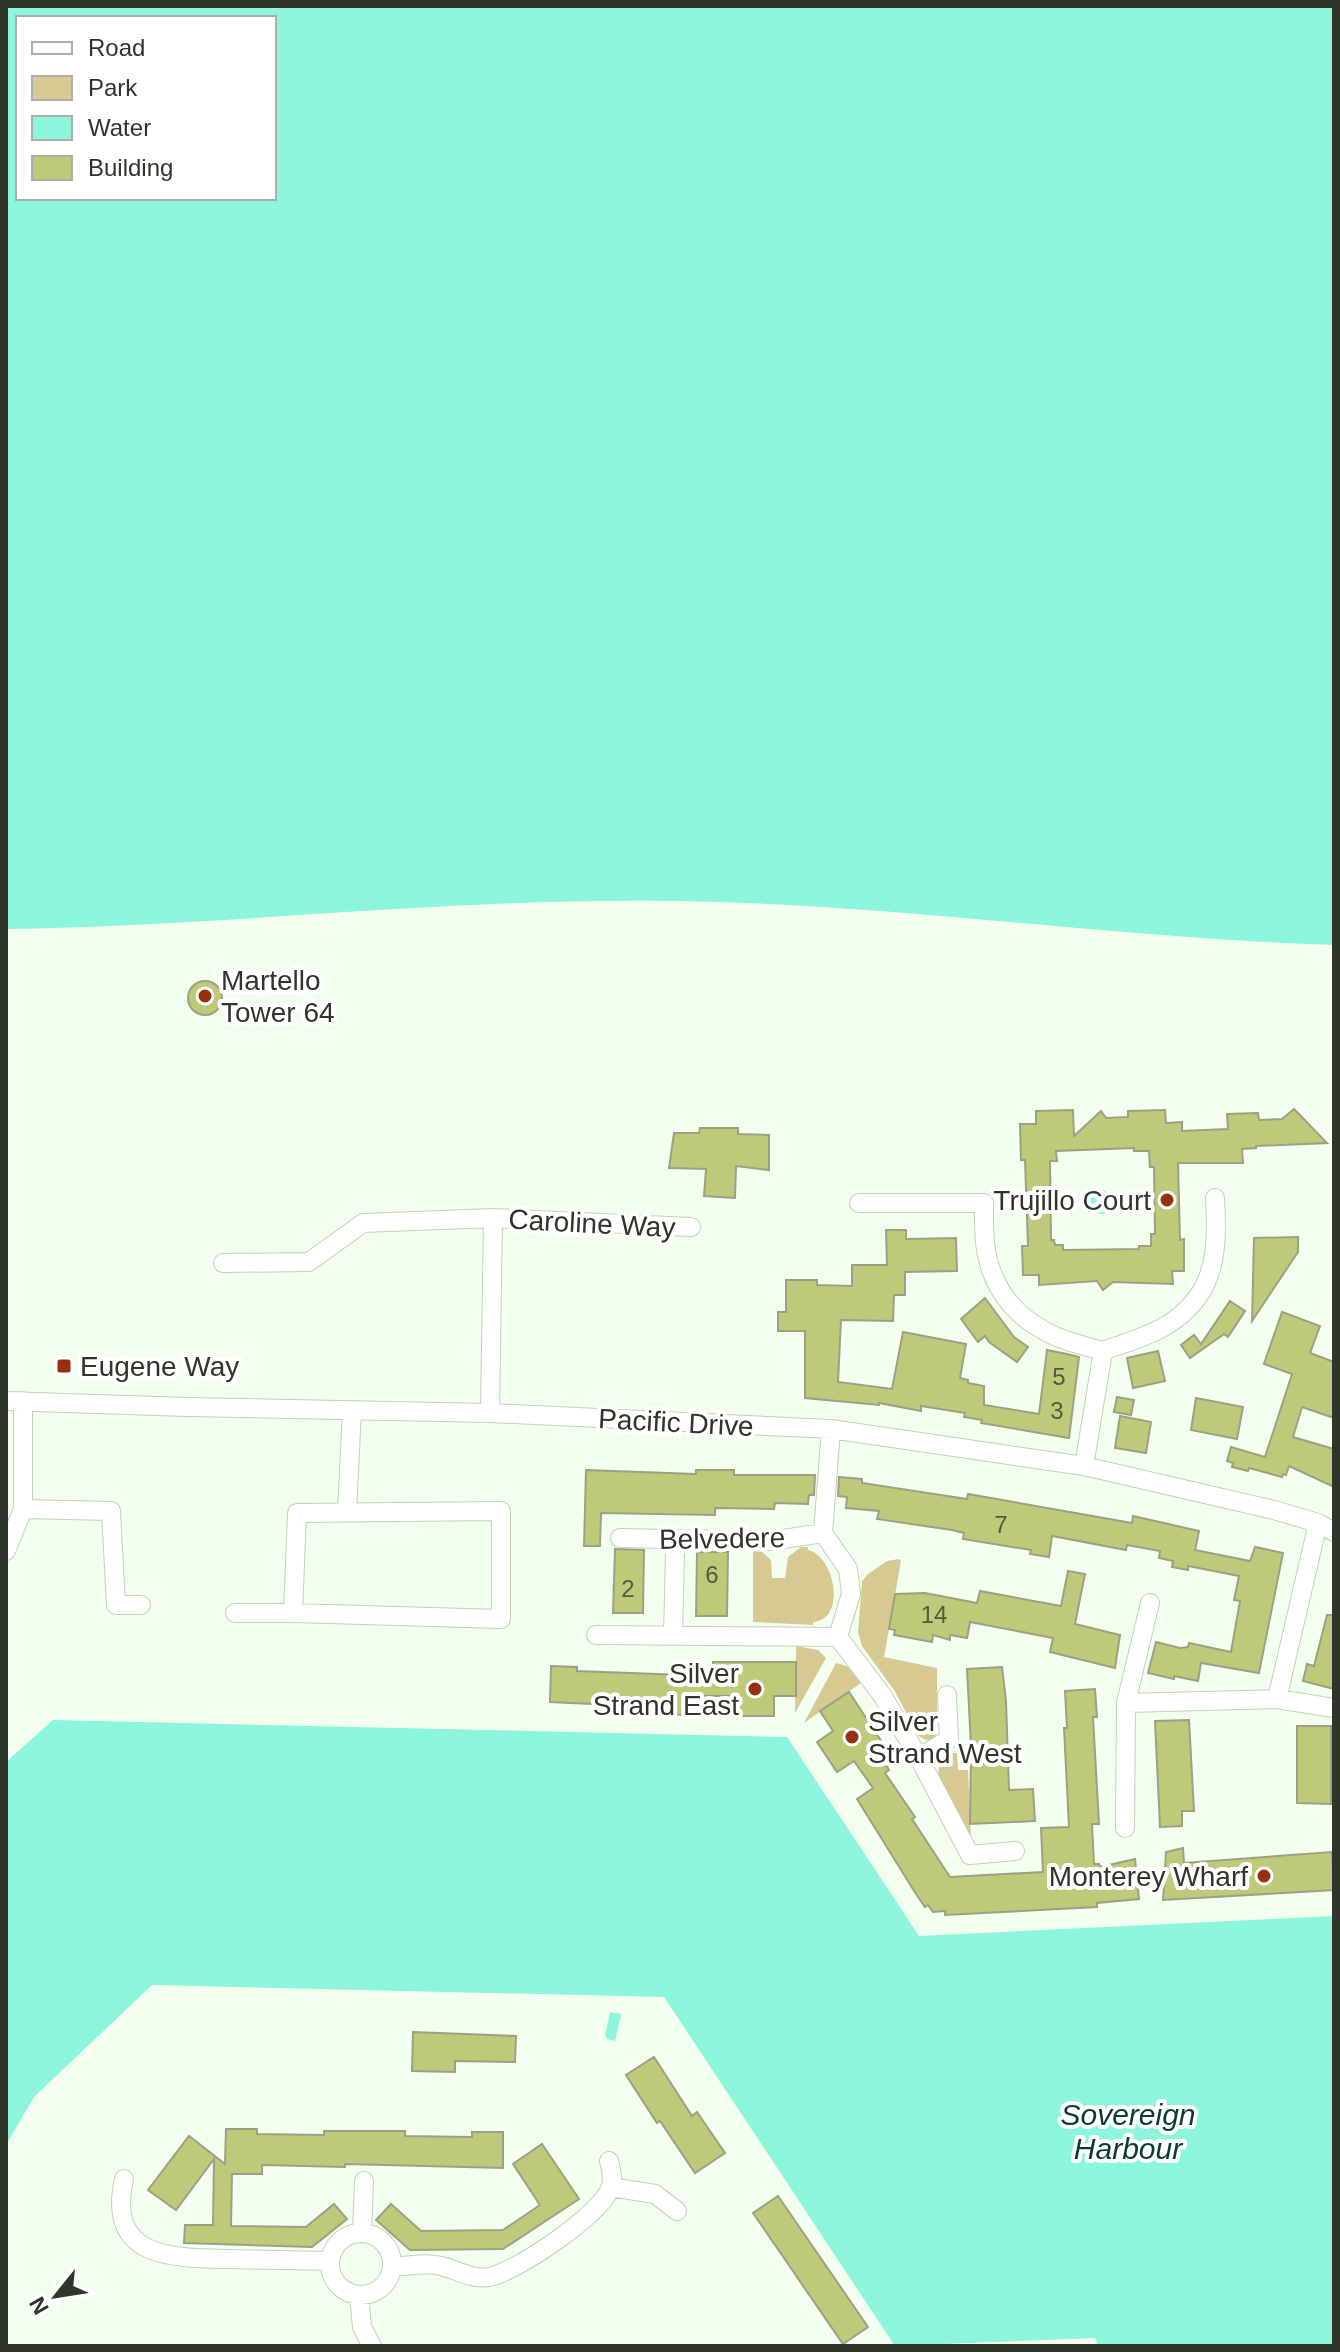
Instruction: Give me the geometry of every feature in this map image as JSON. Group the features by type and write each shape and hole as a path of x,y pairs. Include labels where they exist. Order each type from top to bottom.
{"street":[{"path":"859,1203 984,1203 985,1247 992,1273 1006,1299 1028,1322 1058,1339 1103,1351 1159,1330 1179,1318 1199,1296 1211,1269 1215,1247 1215,1198"},
{"name":"Caroline Way","path":"490,1413 493,1218"},
{"name":"Caroline Way","path":"223,1263 309,1262 363,1223 493,1218 691,1227"},
{"path":"1084,1466 1103,1351"},
{"path":"6,1551 23,1509 14,1401"},
{"name":"Pacific Drive","path":"14,1401 490,1413 831,1429 1084,1466 1200,1491 1326,1528"},
{"path":"347,1511 352,1410"},
{"path":"831,1429 823,1533 848,1569 851,1594 838,1637"},
{"path":"23,1509 111,1511 116,1605 141,1605"},
{"path":"235,1613 501,1619 501,1511 297,1513 293,1613"},
{"path":"1277,1699 1326,1528"},
{"name":"Belvedere","path":"620,1538 770,1541 823,1533"},
{"path":"673,1636 675,1553"},
{"path":"1125,1828 1126,1703 1150,1603"},
{"path":"596,1635 838,1637"},
{"path":"838,1637 882,1695 970,1855 1015,1851"},
{"path":"919,1758 949,1739 947,1695"},
{"path":"1126,1703 1277,1699 1334,1708"},
{"path":"392,2267 429,2264 467,2275 491,2277 561,2239 596,2208 611,2187 609,2161"},
{"path":"124,2179 120,2198 127,2229 141,2246 155,2254 330,2261"},
{"path":"362,2233 364,2181"},
{"path":"611,2187 655,2194 677,2211"},
{"path":"362,2233 383,2242 389,2251 392,2267 381,2287 372,2293 359,2295 338,2285 332,2276 330,2261 332,2251 340,2240 362,2233"},
{"path":"359,2295 362,2327 372,2346"}],"green space":[{"path":"801,1547 808,1547 817,1555 830,1575 833,1600 830,1611 813,1625 753,1622 753,1551 762,1552 771,1560 772,1578 785,1578 788,1557"},
{"path":"899,1559 884,1657 937,1668 937,1732 932,1740 918,1735 894,1690 862,1646 858,1632 862,1581 887,1561"},
{"path":"796,1646 818,1650 826,1658 795,1713"},
{"path":"836,1663 847,1666 861,1683 804,1723"},
{"path":"948,1753 957,1753 958,1770 968,1770 971,1841 951,1809 940,1783 941,1761"}],"water":[{"path":"6,6 1334,6 1334,945 834,908 667,901 502,904 6,929"},
{"name":"Trujillo Court","path":"1100,1190 1111,1197 1112,1202 1105,1213 1100,1214 1089,1207 1088,1202 1095,1191"},
{"name":"Sovereign Harbour","path":"53,1720 787,1737 919,1936 1334,1916 1334,2346 1097,2346 1096,2338 895,2346 664,1997 152,1985 34,2097 6,2145 6,1762"},
{"path":"610,2012 621,2014 615,2041 607,2039 605,2035"}],"building":[{"name":"Martello Tower 64","path":"205,981 217,986 222,998 217,1010 205,1015 193,1010 188,998 193,986"},
{"name":"Trujillo Court","path":"1294,1109 1327,1143 1242,1149 1243,1163 1178,1163 1184,1271 1172,1271 1173,1284 1113,1282 1103,1290 1097,1281 1039,1285 1039,1275 1023,1275 1022,1246 1028,1246 1025,1160 1021,1160 1020,1124 1036,1124 1036,1111 1073,1110 1074,1136 1101,1111 1106,1118 1128,1117 1128,1111 1165,1110 1166,1123 1182,1122 1182,1131 1228,1129 1227,1114 1258,1113 1259,1120 1282,1119","holes":["1134,1148 1134,1151 1149,1151 1150,1167 1154,1167 1155,1234 1151,1234 1151,1246 1139,1246 1139,1249 1063,1250 1063,1245 1055,1245 1051,1240 1050,1161 1057,1161 1056,1151"]},
{"path":"700,1128 738,1128 738,1134 769,1135 769,1170 736,1166 735,1198 704,1196 706,1169 669,1168 674,1133 699,1133"},
{"path":"886,1230 906,1230 906,1239 956,1238 957,1271 905,1272 905,1295 894,1295 893,1321 841,1320 838,1382 892,1389 903,1332 966,1344 960,1378 984,1386 984,1405 1039,1414 1047,1350 1067,1354 1079,1357 1069,1438 981,1423 982,1420 964,1417 965,1413 921,1406 921,1411 879,1403 805,1398 805,1331 778,1331 778,1312 786,1312 786,1280 817,1280 817,1285 852,1286 852,1265 887,1265"},
{"path":"1298,1237 1298,1252 1252,1321 1254,1238"},
{"path":"985,1298 1014,1337 1028,1347 1017,1362 985,1336 978,1342 961,1319"},
{"path":"1230,1301 1245,1311 1228,1337 1224,1334 1190,1358 1181,1345 1194,1335 1201,1344"},
{"path":"1282,1312 1320,1326 1310,1353 1334,1362 1334,1418 1302,1407 1293,1437 1334,1449 1334,1487 1289,1466 1282,1477 1232,1467 1233,1463 1227,1461 1231,1447 1265,1457 1292,1374 1264,1364"},
{"path":"1158,1351 1165,1381 1133,1388 1127,1358"},
{"path":"1117,1397 1134,1400 1131,1415 1114,1412"},
{"path":"1196,1398 1243,1407 1237,1439 1191,1430"},
{"path":"1120,1416 1151,1422 1146,1453 1115,1448"},
{"path":"586,1470 696,1474 696,1470 734,1470 734,1475 815,1475 814,1495 809,1495 808,1504 775,1503 774,1509 715,1508 715,1515 601,1513 600,1546 584,1546"},
{"path":"839,1477 967,1499 968,1494 1132,1523 1133,1516 1199,1531 1195,1550 1250,1561 1255,1547 1283,1553 1259,1673 1201,1663 1198,1681 1148,1673 1156,1642 1180,1648 1188,1647 1189,1643 1231,1652 1240,1601 1234,1600 1239,1576 1188,1566 1188,1570 1172,1567 1173,1561 1159,1558 1160,1551 1127,1545 1126,1550 1052,1536 1049,1557 1030,1554 1031,1550 963,1539 964,1533 952,1530 877,1519 879,1511 846,1508 847,1497 838,1496"},
{"path":"615,1549 644,1550 643,1613 613,1613"},
{"path":"697,1552 728,1552 727,1616 696,1616"},
{"path":"1068,1571 1085,1574 1075,1624 1120,1635 1115,1668 1050,1652 1053,1638 970,1622 967,1638 950,1635 950,1640 933,1635 932,1642 894,1635 895,1630 889,1629 895,1594 925,1593 977,1603 980,1591 1061,1606"},
{"path":"1327,1615 1334,1615 1334,1689 1303,1681 1307,1664 1314,1666"},
{"path":"713,1662 796,1662 796,1696 774,1696 774,1716 737,1716 737,1696 699,1696 699,1715 635,1714 635,1706 550,1702 551,1666 577,1667 577,1671 710,1676"},
{"path":"1002,1667 1009,1790 1033,1789 1035,1821 970,1824 971,1746 967,1669"},
{"path":"1095,1689 1097,1717 1093,1717 1099,1824 1092,1824 1094,1864 1100,1867 1135,1859 1139,1899 1097,1903 1097,1907 945,1915 945,1911 933,1912 916,1894 857,1799 873,1788 854,1761 837,1772 817,1742 833,1731 820,1711 849,1692 895,1762 887,1767 889,1770 885,1773 950,1877 1043,1872 1041,1828 1069,1827 1065,1691"},
{"path":"1189,1720 1194,1811 1182,1811 1182,1826 1160,1827 1155,1721"},
{"path":"1297,1726 1331,1726 1331,1804 1297,1803"},
{"name":"Monterey Wharf","path":"1183,1848 1184,1863 1332,1852 1334,1890 1163,1900 1166,1852"},
{"path":"413,2032 516,2036 515,2062 455,2061 455,2072 412,2071"},
{"path":"654,2057 692,2116 697,2112 725,2153 695,2173 626,2075"},
{"path":"226,2129 257,2129 257,2134 405,2131 405,2136 472,2137 472,2132 503,2132 503,2168 262,2165 262,2174 232,2174 231,2226 306,2227 334,2204 347,2219 312,2247 184,2243 185,2225 213,2225 214,2159 176,2210 148,2190 189,2136 225,2164"},
{"path":"542,2144 579,2199 503,2249 410,2250 376,2220 391,2204 421,2231 503,2230 540,2205 513,2164"},
{"path":"778,2196 868,2327 843,2344 753,2213"}],"place":[{"name":"Martello Tower 64","path":"205,996"},
{"name":"Trujillo Court","path":"1167,1200"},
{"name":"Eugene Way","path":"64,1366"},
{"name":"Silver Strand East","path":"755,1689"},
{"name":"Silver Strand West","path":"852,1737"},
{"name":"Monterey Wharf","path":"1264,1876"}]}
